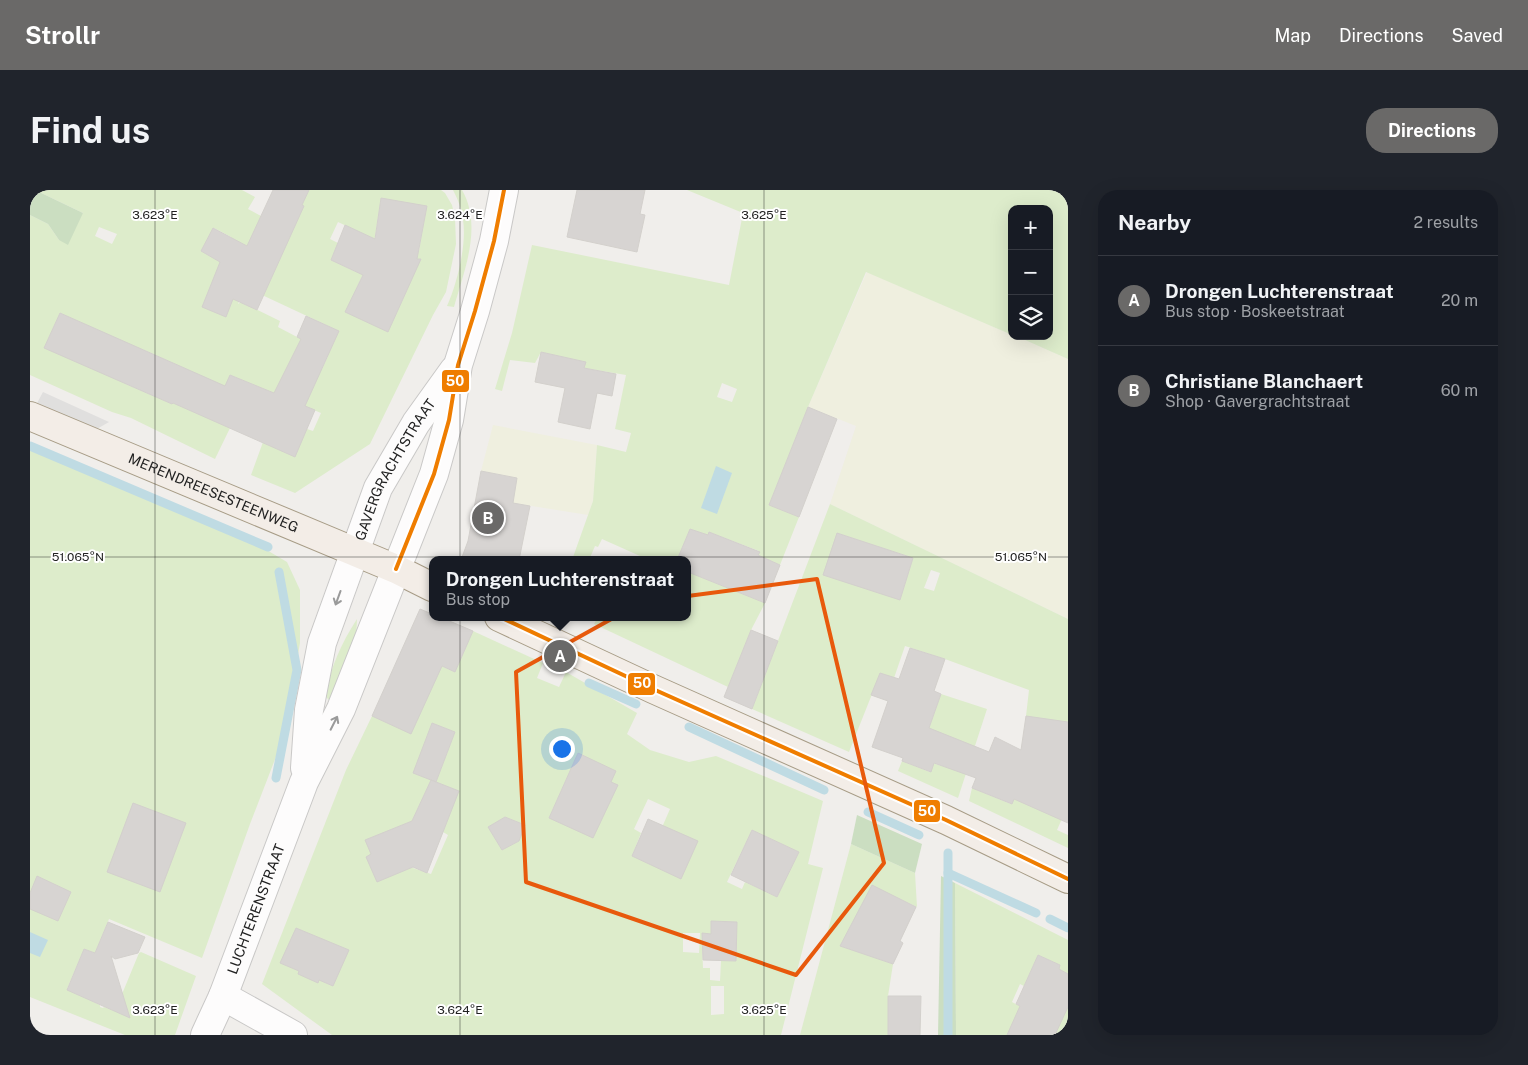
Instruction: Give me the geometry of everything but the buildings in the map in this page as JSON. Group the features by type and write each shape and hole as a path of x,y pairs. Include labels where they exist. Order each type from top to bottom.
{"main road":[{"name":"MERENDREESESTEENWEG","path":"30,416 396,569 429,585"},
{"path":"508,621 653,689 946,820 1068,879"}],"street":[{"name":"GAVERGRACHTSTRAAT","path":"396,569 434,474 448,420 458,365 494,241 504,190"},
{"name":"GAVERGRACHTSTRAAT","path":"354,552 378,488 416,424 458,365"},
{"name":"LUCHTERENSTRAAT","path":"304,782 309,710 322,643 354,552"},
{"name":"LUCHTERENSTRAAT","path":"205,1035 223,996 304,782 341,708 396,569"},
{"path":"223,996 293,1035"}],"highlighted area":[{"path":"817,579 884,863 796,975 526,882 516,672 642,602"}],"green space":[{"path":"30,190 35,190 83,213 68,245 59,240 48,224 30,215"},
{"path":"35,190 242,190 255,197 248,209 261,216 296,217 309,190 441,190 452,205 455,218 456,244 446,292 370,444 295,493 251,475 263,442 307,429 313,431 321,413 230,375 230,428 215,459 131,418 112,412 30,375 30,215 48,224 59,240 83,213","holes":["381,199 426,207 419,251 374,243","338,222 372,238 356,272 331,260 338,243 330,239","99,227 117,234 112,244 95,236","214,228 231,237 218,260 201,251","375,271 408,288 388,331 360,302 352,298 363,274","245,287 339,331 329,351 278,327 280,321 241,302 238,304","60,313 104,333 44,348","299,343 328,356 322,369 301,359","142,349 186,369 172,404 126,384"]},
{"path":"453,190 462,190 471,218 470,248 454,307 447,306 460,264 464,230 461,208"},
{"path":"687,190 1068,190 1068,359 1025,340 1053,340 1053,205 1008,205 1008,333 866,272 808,407 769,505 799,517 780,565 758,555 759,551 709,532 708,535 690,529 679,556 640,556 602,539 598,547 595,546 591,556 573,556 593,501 597,445 626,452 631,433 615,429 626,375 584,368 585,362 541,352 535,363 510,360 502,391 495,389 512,333 532,245 729,285 743,213","holes":["722,383 737,389 732,402 717,397"]},
{"path":"867,272 1008,333 1008,340 1025,340 1068,359 1068,619 830,504 856,426 808,407"},
{"path":"493,425 597,445 593,501 588,515 513,503 517,478 481,471"},
{"path":"30,445 253,542 287,562 300,590 300,643 284,736 202,958 109,919 95,953 84,949 67,989 100,1005 100,1007 115,1011 141,952 196,976 175,1035 125,1035 30,997"},
{"path":"830,504 1068,619 1068,805 1057,830 1068,835 1068,848 969,801 972,788 1011,804 1014,799 1035,808 1045,751 1026,716 1029,690 905,646 894,678 880,674 849,752 752,709","holes":["837,533 913,558 900,600","931,570 940,573 934,591 924,588"]},
{"path":"691,573 765,603 751,630 728,687 594,624 596,621 691,621"},
{"path":"357,619 356,639 335,699 329,700 325,696 327,685 341,646"},
{"path":"473,631 543,663 537,678 559,687 566,672 637,713 627,734 650,750 689,762 716,756 823,801 808,864 823,868 781,1035 332,1035 262,984 346,770 372,716 403,730 441,666 455,672","holes":["432,723 455,732 436,782 458,791 443,832 448,835 431,874 371,854 366,840 412,821 431,780 414,773","578,753 604,796 593,837 549,818","648,799 670,809 663,825 681,878 632,856 641,833 634,829","505,817 525,825 519,841 502,850 488,827","752,830 799,852 777,897 745,882 742,889 727,882","711,921 737,922 736,961 721,961 720,981 710,980 710,968 703,968 702,945 711,944","296,928 348,950 333,986 298,974 299,971 281,963","683,933 700,933 699,953 683,952","711,986 724,986 724,1014 711,1015"]},
{"path":"941,694 987,709 958,798 898,771 902,761 930,772 932,763 949,768 929,728"},
{"path":"857,815 922,844 915,873 851,844"},
{"path":"851,844 915,873 917,907 872,886 840,946 893,964 888,996 888,1035 800,1035"},
{"path":"941,876 955,883 956,1035 938,1035"},
{"path":"955,883 1068,940 1068,974 1059,969 1060,965 1038,955 1024,986 1020,984 1012,1002 1033,1013 1068,1007 1068,1035 956,1035"}],"shaded area":[{"path":"43,392 109,422 95,430 35,407"}],"water":[{"path":"716,466 732,473 717,514 701,508"},
{"path":"30,932 48,940 40,957 30,953"}],"waterway":[{"path":"30,446 268,547"},
{"path":"276,778 297,670 279,572"},
{"path":"589,683 636,704"},
{"path":"689,727 824,790"},
{"path":"868,812 919,835"},
{"path":"948,853 948,1035"},
{"path":"948,873 1036,913"},
{"path":"1050,919 1068,928"}],"transit line":[{"name":"50","path":"396,569 434,474 449,420 458,365 494,241 504,190"},
{"name":"50","path":"508,621 653,689 946,820 1068,879"}],"place":[{"name":"Christiane Blanchaert","path":"488,518"},
{"name":"Drongen Luchterenstraat","path":"560,656"}]}
